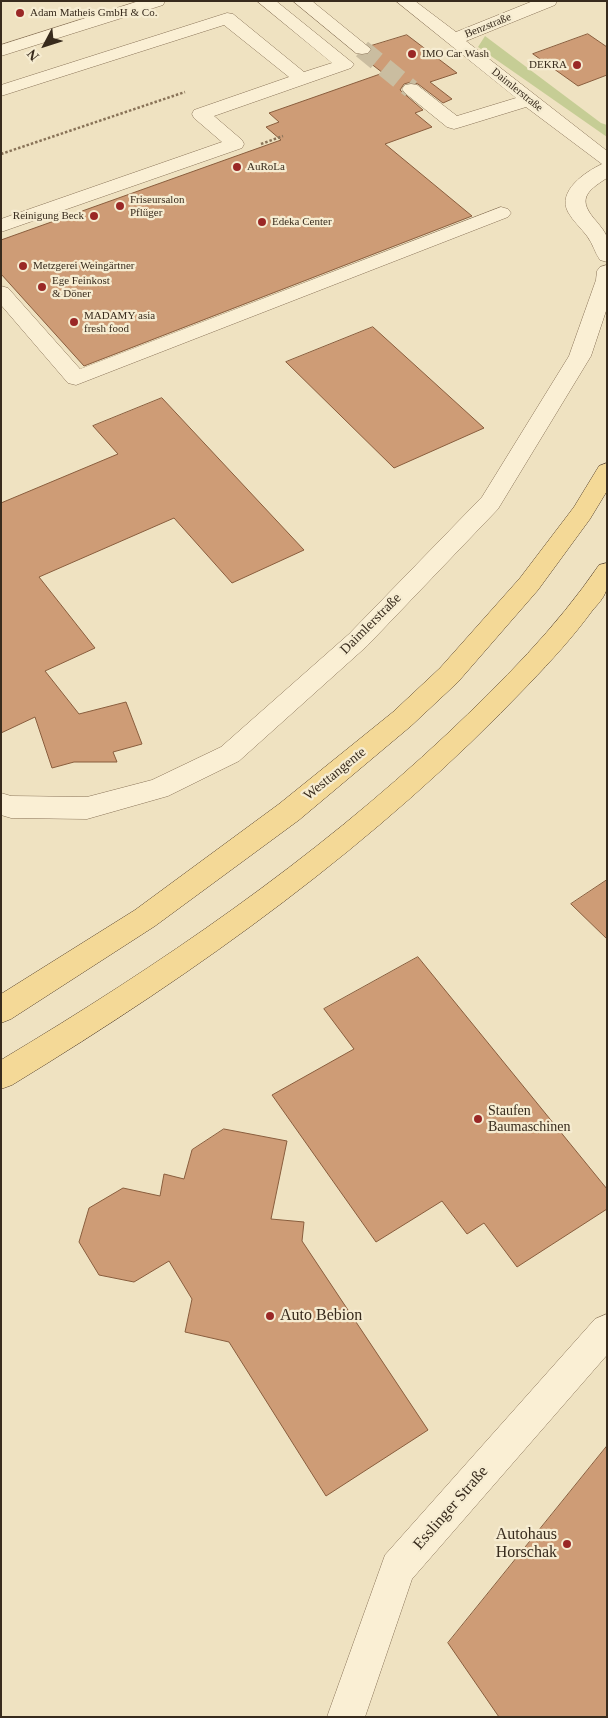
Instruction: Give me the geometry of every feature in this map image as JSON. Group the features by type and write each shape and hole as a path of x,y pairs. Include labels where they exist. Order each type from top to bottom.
{"main road":[{"name":"Westtangente","path":"1,1010 145,918 289,812 402,719 449,675 528,584 582,513 607,471"},
{"path":"1,1076 69,1036 185,960 333,850 428,770 532,667 596,588 607,571"}],"street":[{"path":"1,51 157,1"},
{"path":"301,1 362,50"},
{"name":"Daimlerstraße","path":"404,1 455,39 566,130 607,160"},
{"name":"Benzstraße","path":"455,39 549,1"},
{"path":"251,9 302,79"},
{"path":"1,91 251,9 316,42 344,64 201,114 235,144 1,226"},
{"path":"316,42 341,33"},
{"path":"411,89 454,123 530,100"},
{"path":"607,169 580,188 574,198 575,208 582,219 597,235 605,248 607,256"},
{"path":"1,292 76,378 502,213"},
{"name":"Daimlerstraße","path":"1,804 11,806 87,808 158,789 230,754 358,640 490,503 580,356 606,280 607,271"},
{"name":"Esslinger Straße","path":"346,1717 398,1568 607,1330"}],"path":[{"path":"1,154 187,92"}],"green space":[{"path":"485,36 601,123 607,125 607,137 478,47"}],"building":[{"name":"DEKRA","path":"588,34 607,47 607,75 578,86 533,54"},
{"name":"Edeka Center","path":"407,35 457,73 430,82 452,99 443,103 418,84 411,82 404,84 400,90 423,110 415,113 432,127 385,144 472,216 84,366 1,274 1,240 281,140 266,127 279,122 269,113 383,73 361,56 370,54 373,49 371,46"},
{"path":"373,327 484,428 394,468 286,362"},
{"path":"162,398 304,550 232,583 174,518 39,577 95,648 45,671 79,714 126,702 142,744 113,752 117,762 74,762 52,768 35,717 1,733 1,503 118,454 93,426"},
{"path":"607,880 607,939 571,904"},
{"name":"Staufen Baumaschinen","path":"418,957 607,1189 607,1209 517,1267 484,1223 467,1234 442,1201 376,1242 272,1095 354,1049 324,1009"},
{"name":"Auto Bebion","path":"224,1129 287,1141 271,1219 304,1222 302,1241 428,1430 326,1496 229,1342 185,1332 192,1299 169,1261 134,1282 99,1275 79,1242 89,1208 123,1188 160,1196 164,1174 184,1179 192,1150"},
{"name":"Autohaus Horschak","path":"607,1446 607,1717 499,1717 448,1643"}],"tunnel":[{"path":"362,49 411,89"}],"place":[{"name":"Adam Matheis GmbH & Co.","path":"20,13"},
{"name":"IMO Car Wash","path":"412,54"},
{"name":"DEKRA","path":"577,65"},
{"name":"AuRoLa","path":"237,167"},
{"name":"Friseursalon Pflüger","path":"120,206"},
{"name":"Reinigung Beck","path":"94,216"},
{"name":"Edeka Center","path":"262,222"},
{"name":"Metzgerei Weingärtner","path":"23,266"},
{"name":"Ege Feinkost & Döner","path":"42,287"},
{"name":"MADAMY asia fresh food","path":"74,322"},
{"name":"Staufen Baumaschinen","path":"478,1119"},
{"name":"Auto Bebion","path":"270,1316"},
{"name":"Autohaus Horschak","path":"567,1544"}]}
